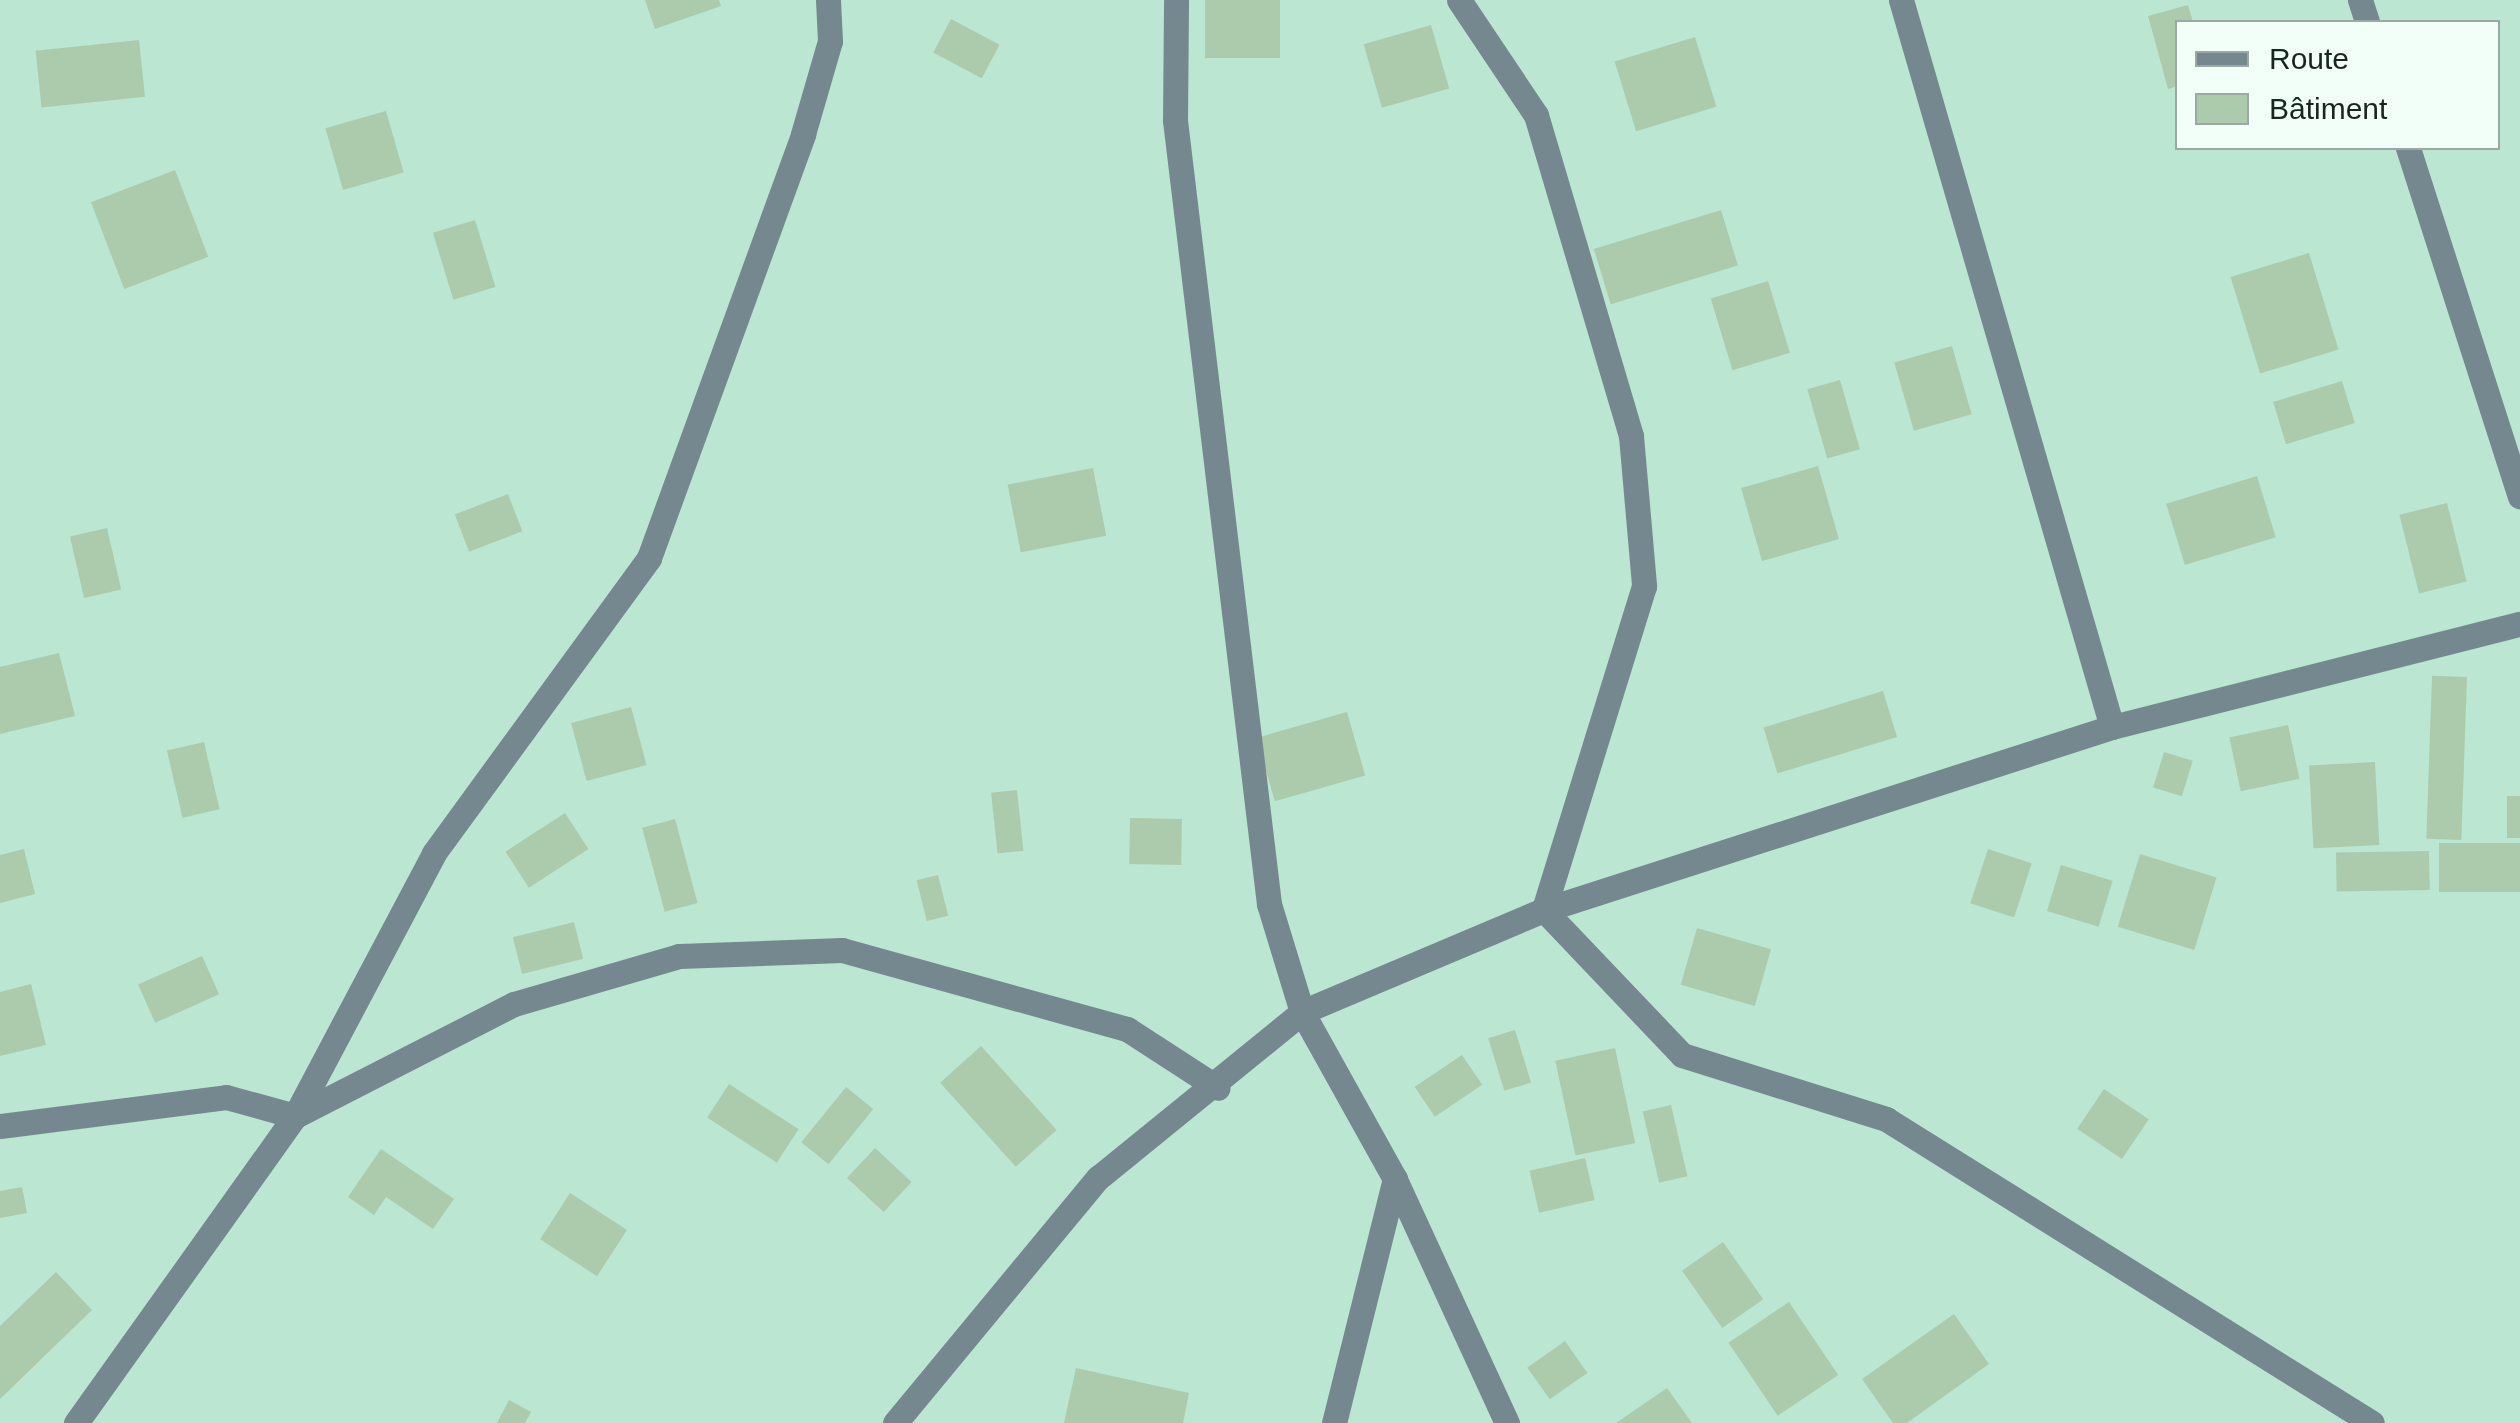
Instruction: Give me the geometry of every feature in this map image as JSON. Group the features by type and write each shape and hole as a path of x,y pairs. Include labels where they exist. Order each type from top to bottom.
{"street":[{"path":"76,1423 295,1116 434,853 649,558 803,134 830,41 828,0"},
{"path":"1176,0 1175,120 1267,885 1302,1012 1395,1178 1507,1423"},
{"path":"1459,0 1536,115 1631,436 1644,586 1544,910"},
{"path":"1901,0 2112,727"},
{"path":"2409,150 2520,496"},
{"path":"895,1423 1098,1178 1218,1088 1302,1012 1544,910 2112,727 2520,624"},
{"path":"1544,910 1682,1055 1886,1120 2372,1423"},
{"path":"0,1126 226,1097 295,1116 514,1004 679,956 842,950 1127,1029 1218,1088"},
{"path":"1334,1423 1395,1178"}],"building":[{"path":"645,0 719,0 721,6 655,29"},
{"path":"1205,0 1280,0 1280,58 1205,58"},
{"path":"2188,5 2192,20 2175,20 2175,87 2168,89 2148,16"},
{"path":"951,19 1000,45 982,78 933,53"},
{"path":"1431,25 1449,88 1382,108 1364,44"},
{"path":"1695,37 1716,107 1636,131 1615,62"},
{"path":"139,40 145,97 42,108 36,51"},
{"path":"386,111 404,173 343,190 325,128"},
{"path":"175,170 208,257 124,289 91,202"},
{"path":"1721,210 1738,265 1611,304 1594,249"},
{"path":"475,220 495,287 453,300 433,233"},
{"path":"2309,253 2339,350 2260,374 2231,277"},
{"path":"1768,281 1790,353 1733,370 1711,299"},
{"path":"1952,346 1972,414 1914,431 1894,363"},
{"path":"1840,380 1860,449 1827,459 1807,389"},
{"path":"2342,381 2355,423 2286,444 2273,402"},
{"path":"1818,466 1839,539 1762,561 1741,488"},
{"path":"1093,468 1106,536 1021,552 1008,485"},
{"path":"2257,476 2276,537 2185,565 2166,504"},
{"path":"508,494 522,531 469,552 455,514"},
{"path":"2447,503 2467,582 2419,593 2399,515"},
{"path":"107,528 121,589 84,598 70,537"},
{"path":"59,653 75,716 0,734 0,667"},
{"path":"2432,676 2467,677 2461,840 2426,839"},
{"path":"1883,691 1897,737 1777,773 1763,728"},
{"path":"631,707 647,765 587,781 571,723"},
{"path":"1347,712 1365,775 1275,801 1257,738"},
{"path":"2288,725 2299,779 2241,791 2229,737"},
{"path":"204,742 220,809 182,818 167,751"},
{"path":"2164,752 2193,761 2182,796 2153,787"},
{"path":"2375,762 2379,845 2313,848 2309,765"},
{"path":"1017,790 1023,851 998,853 991,793"},
{"path":"2507,796 2520,796 2520,838 2507,838"},
{"path":"565,813 588,849 529,888 505,852"},
{"path":"1130,818 1182,819 1181,865 1129,864"},
{"path":"675,819 698,903 665,912 642,828"},
{"path":"2439,843 2520,843 2520,892 2439,892"},
{"path":"24,849 35,894 0,903 0,855"},
{"path":"1988,849 2032,863 2014,917 1970,903"},
{"path":"2429,851 2430,890 2337,892 2336,853"},
{"path":"2140,854 2217,877 2194,950 2118,927"},
{"path":"2061,865 2113,881 2099,927 2047,911"},
{"path":"938,875 948,916 927,921 917,880"},
{"path":"574,922 583,959 522,974 513,937"},
{"path":"1697,928 1771,949 1755,1006 1681,985"},
{"path":"202,956 219,994 155,1023 138,984"},
{"path":"31,984 46,1045 0,1056 0,992"},
{"path":"1515,1030 1531,1083 1504,1091 1488,1038"},
{"path":"981,1046 1057,1130 1016,1167 940,1083"},
{"path":"1615,1048 1635,1143 1576,1156 1555,1061"},
{"path":"1462,1055 1482,1085 1435,1117 1415,1087"},
{"path":"729,1084 799,1129 777,1163 707,1118"},
{"path":"846,1087 873,1109 829,1164 801,1142"},
{"path":"2104,1089 2149,1119 2122,1159 2077,1129"},
{"path":"1671,1105 1687,1176 1659,1183 1643,1112"},
{"path":"875,1148 912,1182 884,1212 847,1178"},
{"path":"381,1149 454,1199 433,1229 386,1197 374,1215 348,1197"},
{"path":"1585,1158 1595,1200 1539,1213 1529,1171"},
{"path":"22,1187 27,1213 0,1218 0,1191"},
{"path":"570,1193 627,1230 597,1276 540,1239"},
{"path":"1723,1242 1763,1299 1722,1328 1682,1271"},
{"path":"56,1272 92,1310 0,1399 0,1326"},
{"path":"1789,1302 1838,1375 1778,1416 1728,1343"},
{"path":"1954,1314 1989,1364 1907,1423 1893,1423 1862,1379"},
{"path":"1565,1341 1587,1373 1550,1399 1527,1367"},
{"path":"1076,1368 1189,1393 1183,1423 1064,1423"},
{"path":"1667,1388 1692,1423 1616,1423"},
{"path":"509,1400 531,1412 525,1423 497,1423"}]}
